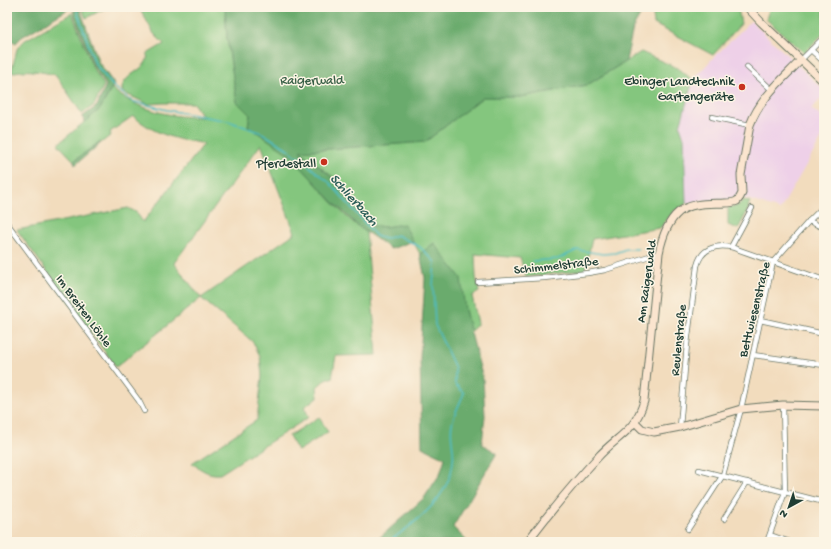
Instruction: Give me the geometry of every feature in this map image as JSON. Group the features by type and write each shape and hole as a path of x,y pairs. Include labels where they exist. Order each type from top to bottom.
{"street":[{"path":"747,7 824,82"},
{"path":"801,60 824,36"},
{"path":"811,50 824,62"},
{"name":"Am Raigerwald","path":"635,422 644,401 659,253 669,223 680,211 688,206 736,201 740,197 742,193 742,167 750,125 760,105 772,90 801,60"},
{"path":"747,66 772,90"},
{"path":"712,117 750,125"},
{"name":"Bettwiesenstraße","path":"688,529 723,476 741,409 773,262 824,206"},
{"path":"752,208 731,247 824,280"},
{"path":"809,221 824,228"},
{"name":"Im Breiten Löhle","path":"7,223 139,401 144,411"},
{"name":"Reulenstraße","path":"680,427 686,344 697,266 701,256 712,248 718,246 731,247"},
{"name":"Schimmelstraße","path":"478,282 544,278 588,273 605,270 659,253"},
{"path":"760,320 824,334"},
{"path":"753,355 824,365"},
{"path":"527,542 600,455 635,422 642,429 654,432 680,427 741,409 783,405 824,406"},
{"path":"767,542 785,492 783,405"},
{"path":"699,470 824,502"},
{"path":"724,519 746,482"},
{"path":"770,535 790,542"}],"shaded area":[{"path":"751,21 824,90 824,96 811,109 819,114 824,120 824,134 780,210 738,196 732,200 702,201 686,204 684,138 680,126 693,80"}],"green space":[{"path":"7,7 72,7 22,37 16,43 7,39"},
{"path":"81,7 108,7 86,18"},
{"path":"139,7 225,7 227,38 237,102 250,115 248,126 287,152 336,206 366,232 377,355 336,356 332,378 327,378 317,387 318,397 304,407 309,417 220,474 209,473 192,463 257,420 262,376 260,356 253,342 201,298 116,367 17,230 128,208 136,212 143,222 204,144 182,140 162,134 145,125 133,116 110,132 111,135 101,143 99,142 74,161 58,144 100,109 112,88 124,98 148,109 176,116 203,117 193,103 148,104 122,91 126,80 145,64 147,54 164,44 154,34","holes":["261,144 295,233 201,298 174,263"]},
{"name":"Raigerwald","path":"225,7 640,7 641,14 633,28 626,61 587,85 520,97 483,97 425,142 300,151 343,186 371,225 384,227 404,224 413,241 391,249 359,227 331,200 290,155 248,126 250,115 237,102 227,38"},
{"path":"652,7 735,7 739,13 741,24 713,55 654,24"},
{"path":"770,7 824,7 824,33 804,53 766,19"},
{"path":"80,9 99,63 114,84 100,109 85,122 82,117 97,106 106,85 94,67 73,11"},
{"path":"72,13 93,68 104,85 94,105 82,114 56,75 28,71 11,73 17,49 22,42"},
{"path":"641,52 677,68 693,80 680,126 684,138 686,204 674,211 660,228 592,239 585,270 526,277 520,258 475,254 476,277 479,292 472,296 478,323 470,332 465,310 433,244 420,254 404,225 384,227 371,225 343,185 300,151 425,142 483,97 520,97 587,85"},
{"path":"100,142 101,143 75,165 74,161"},
{"path":"744,200 750,202 748,206 749,208 738,229 728,225 728,207 737,206"},
{"path":"434,243 461,278 465,310 483,379 485,416 482,444 497,453 453,527 468,542 377,542 377,540 424,498 440,474 445,458 422,447 420,358 425,278 420,254"},
{"path":"319,417 328,432 298,451 289,436"}],"waterway":[{"name":"Schlierbach","path":"77,11 95,64 113,86 132,101 167,110 228,121 262,133 288,149 330,183 376,236 385,239 397,235 420,247 435,262 433,285 435,325 455,368 455,384 464,393 454,416 451,429 453,461 445,487 430,508 409,527 388,542"},
{"path":"533,261 558,259 577,250 603,254 615,253 626,249 638,249"}],"place":[{"name":"Ebinger Landtechnik Gartengeräte","path":"742,87"},
{"name":"Pferdestall","path":"324,162"}]}
